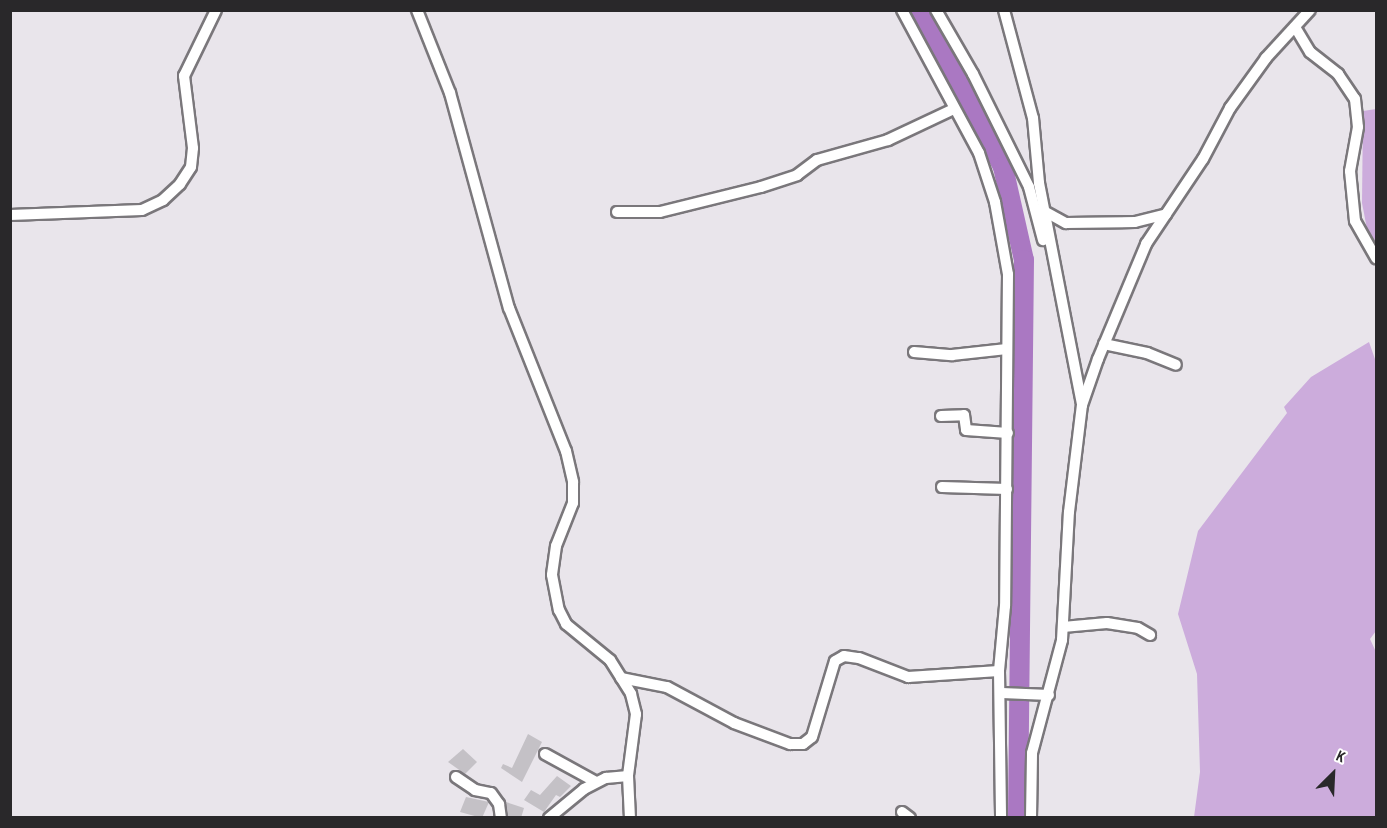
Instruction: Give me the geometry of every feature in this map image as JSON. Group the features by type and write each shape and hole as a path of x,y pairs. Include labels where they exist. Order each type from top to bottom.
{"street":[{"path":"10,215 142,210 163,200 180,184 191,167 193,148 184,76 216,10"},
{"path":"417,10 450,93 509,308 566,451 573,482 573,503 555,546 552,575 559,610 566,624 610,660 621,678 636,714 628,776 630,818"},
{"path":"902,10 978,153 995,202 1008,274 1004,652 999,671 1002,693 1001,818"},
{"path":"936,10 973,74 1029,187 1056,274"},
{"path":"1004,10 1034,118 1044,212 1082,405"},
{"path":"1031,818 1032,753 1049,695 1063,627 1070,512 1082,405 1104,344 1146,244 1203,159 1230,108 1310,10"},
{"path":"1295,27 1310,52 1338,74 1355,99 1359,127 1350,171 1355,221 1377,258"},
{"path":"617,212 660,212 761,187 797,175 817,160 888,140 954,109"},
{"path":"1044,212 1066,223 1135,222 1166,214"},
{"path":"1104,344 1147,353 1176,365"},
{"path":"914,352 952,355 1007,349"},
{"path":"940,416 964,416 966,430 1008,433"},
{"path":"942,487 1007,489"},
{"path":"1063,627 1107,623 1138,628 1150,635"},
{"path":"621,678 667,687 734,723 790,744 803,744 812,737 836,661 844,656 859,658 908,677 999,671"},
{"path":"1002,693 1049,695"},
{"path":"545,754 596,782"},
{"path":"549,818 596,782 628,776"},
{"path":"456,777 475,790 491,793 499,804 501,818"}],"shaded area":[{"path":"1376,109 1376,242 1367,229 1362,203 1363,111"},
{"path":"1369,342 1376,362 1376,631 1370,639 1376,652 1376,817 1194,817 1200,772 1197,674 1178,614 1198,531 1287,413 1284,407 1311,377"}],"building":[{"path":"528,734 542,742 522,782 501,768 503,764 512,768"},
{"path":"463,749 477,762 465,774 448,762"},
{"path":"557,776 571,786 560,797 556,795 544,812 524,800 531,790 540,795"},
{"path":"466,797 489,802 482,818 460,812"},
{"path":"506,802 524,808 521,818 508,818"}],"waterway":[{"path":"921,10 1003,167 1024,260 1018,818"}]}
